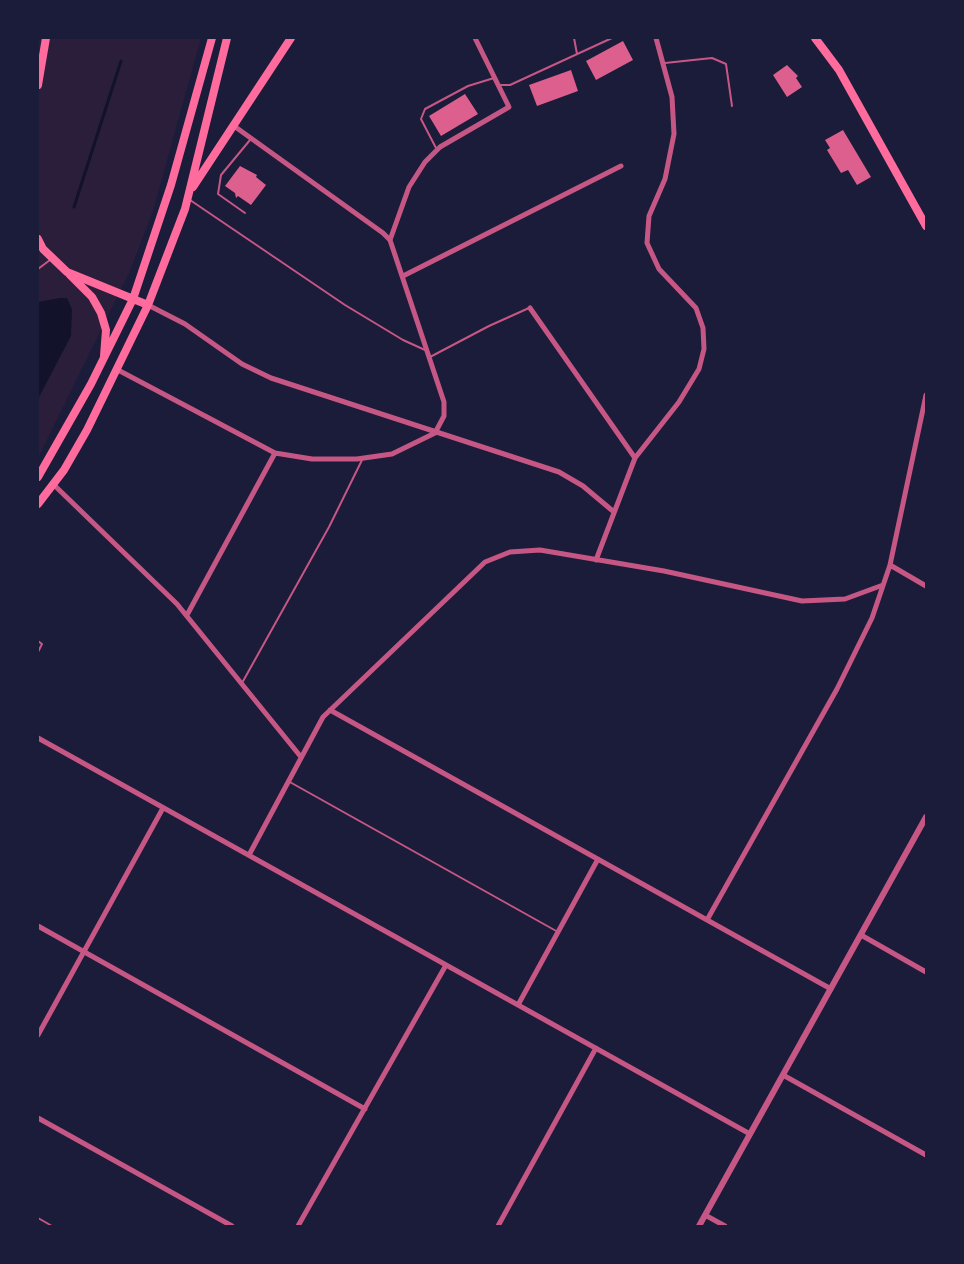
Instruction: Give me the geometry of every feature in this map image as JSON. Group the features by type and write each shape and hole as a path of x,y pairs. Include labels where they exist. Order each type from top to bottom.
{"main road":[{"path":"38,85 46,38"},
{"path":"91,384 133,299 164,206 212,38"},
{"path":"38,504 87,430 148,305 188,196 227,38"},
{"path":"188,196 275,58 291,38"},
{"path":"815,38 839,70 927,226"},
{"path":"38,239 52,258 92,297 106,330 104,359 38,477"},
{"path":"67,272 148,305"}],"street":[{"path":"390,240 416,175 437,150 509,106 475,38"},
{"path":"596,560 635,458 679,402 699,369 704,349 703,328 696,308 659,269 647,243 650,216 665,179 674,144 673,105 656,38"},
{"path":"118,370 275,453 334,460 392,453 435,433 444,416 444,402 404,276 390,240 384,233 234,126"},
{"path":"404,276 621,166"},
{"path":"148,305 185,324 242,364 271,378 559,472 583,486 614,512"},
{"path":"530,308 635,458"},
{"path":"707,920 837,689 872,618 890,565 927,395"},
{"path":"187,615 275,453"},
{"path":"53,484 187,615 301,757"},
{"path":"249,855 323,717 485,562 510,552 527,549 664,571 802,602 845,599 883,585"},
{"path":"890,565 927,586"},
{"path":"330,710 831,988"},
{"path":"38,738 750,1134"},
{"path":"38,1035 164,808"},
{"path":"699,1227 927,817"},
{"path":"518,1005 598,859"},
{"path":"38,926 364,1109"},
{"path":"861,935 927,972"},
{"path":"298,1227 446,965"},
{"path":"498,1227 596,1048"},
{"path":"783,1075 927,1155"},
{"path":"38,1118 232,1227"},
{"path":"705,1215 725,1227"}],"lane":[{"path":"574,38 577,54"},
{"path":"499,86 510,85 612,38"},
{"path":"662,63 712,58 726,64 732,106"},
{"path":"437,150 420,119 424,109 468,86 495,78"},
{"path":"245,213 218,194 222,175 252,138"},
{"path":"188,196 345,305 429,355 530,308"},
{"path":"38,269 52,258"},
{"path":"243,683 329,527 363,458"},
{"path":"38,641 42,644 38,652"},
{"path":"288,781 558,932"},
{"path":"38,1019 44,1023"},
{"path":"38,1218 52,1227"}],"shaded area":[{"path":"38,38 201,38 153,211 130,271 38,458"},
{"path":"67,298 72,309 71,336 38,399 38,302"}],"building":[{"path":"623,41 633,60 596,80 586,61"},
{"path":"787,65 798,76 796,78 802,87 787,97 773,75"},
{"path":"571,70 578,91 537,106 529,85"},
{"path":"465,94 478,114 441,136 429,116"},
{"path":"843,130 871,177 857,185 848,170 841,173 827,150 830,148 825,140"},
{"path":"240,166 257,175 256,177 266,185 251,205 238,196 236,198 235,193 225,186"}],"waterway":[{"path":"74,207 121,61"}]}
